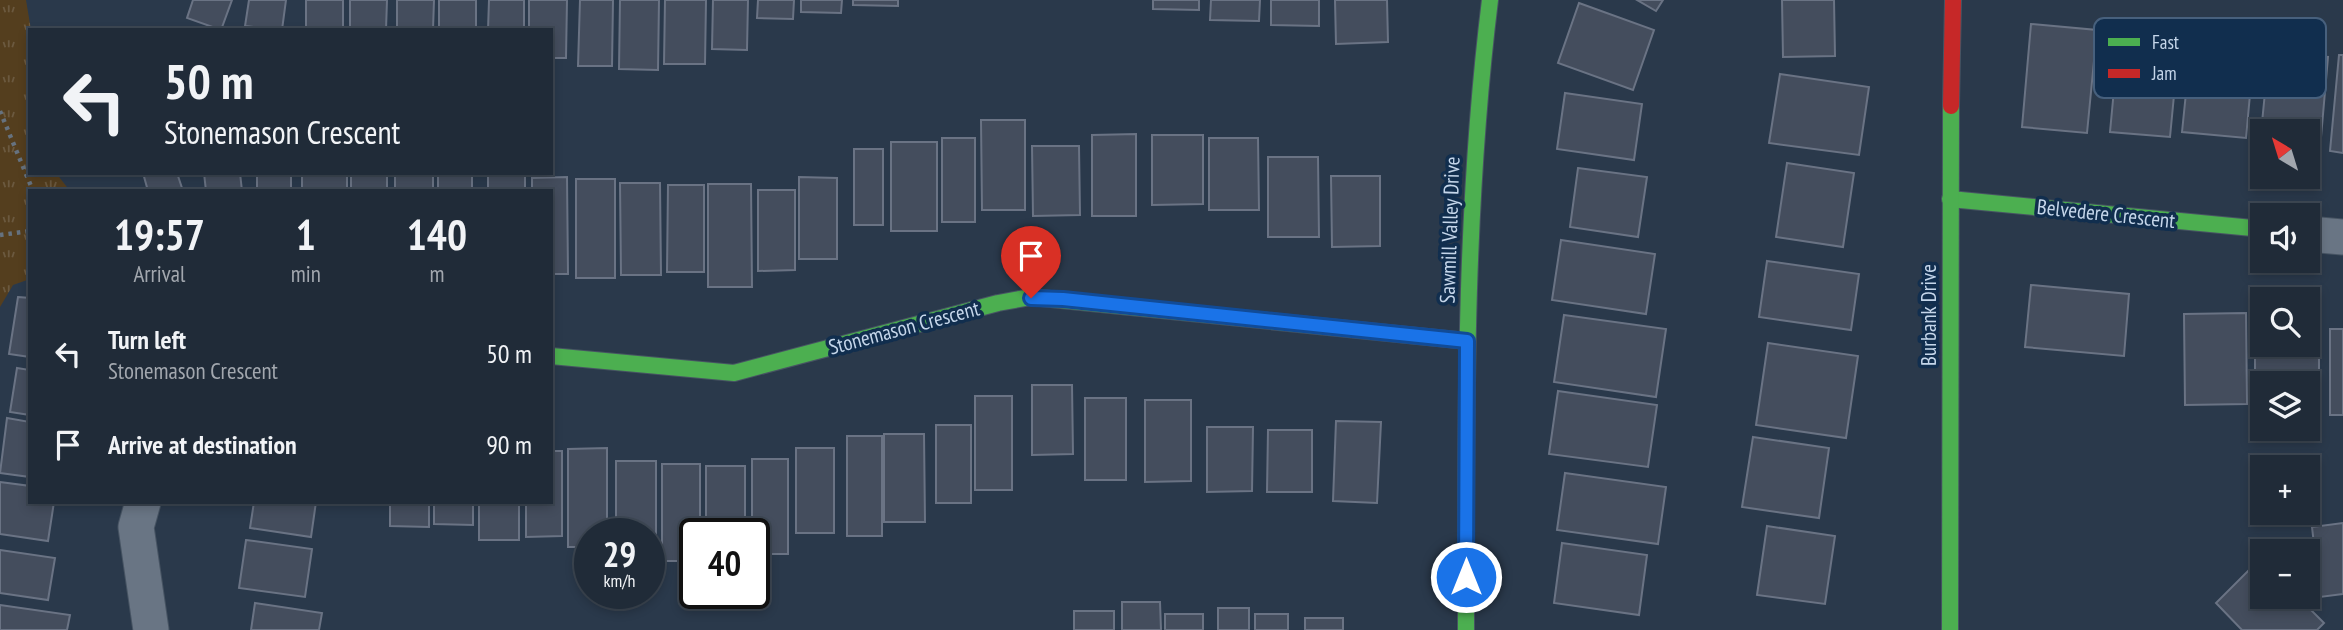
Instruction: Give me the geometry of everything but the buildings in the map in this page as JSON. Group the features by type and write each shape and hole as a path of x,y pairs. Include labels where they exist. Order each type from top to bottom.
{"street":[{"name":"Sawmill Valley Drive","path":"1466,630 1467,341 1475,129 1490,0"},
{"name":"Burbank Drive","path":"1950,630 1953,0"},
{"name":"Belvedere Crescent","path":"1950,199 2250,228"},
{"path":"2320,235 2343,237"},
{"name":"Stonemason Crescent","path":"553,356 734,373 998,303 1031,298 1063,299 1467,341"},
{"path":"142,504 136,527 151,630"}],"path":[{"path":"0,111 32,189"},
{"path":"0,235 28,231"}],"green space":[{"path":"0,0 26,0 31,28 28,28 28,175 58,175 68,189 28,189 28,280 13,285 0,307"}],"traffic: fast":[{"path":"1466,630 1471,236 1475,157 1490,0"},
{"path":"1950,630 1951,106"},
{"path":"1950,199 2250,228"},
{"path":"553,356 734,373 998,303 1031,297 1467,341"}],"traffic: jam":[{"path":"1951,106 1953,0"}],"route":[{"path":"1031,298 1063,299 1467,341 1466,577"}]}
